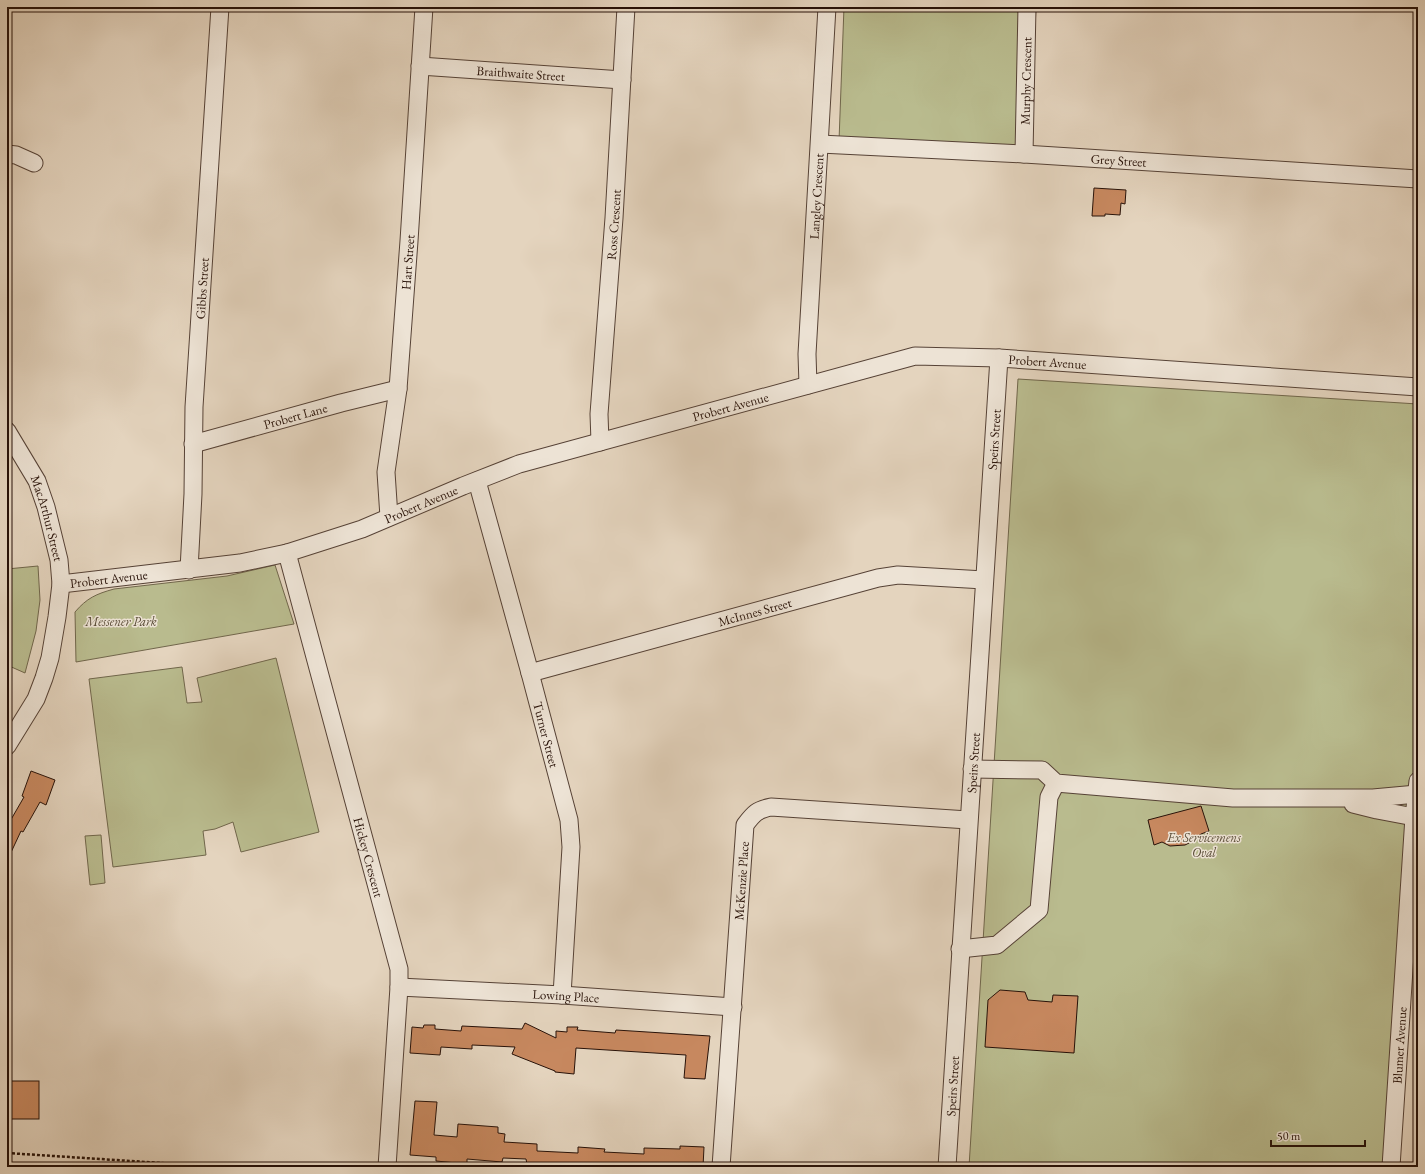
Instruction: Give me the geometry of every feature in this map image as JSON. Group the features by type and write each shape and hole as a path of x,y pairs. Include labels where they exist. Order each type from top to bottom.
{"street":[{"name":"Gibbs Street","path":"189,570 193,494 196,375 220,7"},
{"name":"Hart Street","path":"389,517 386,472 398,389 424,7"},
{"name":"Ross Crescent","path":"600,442 599,414 614,218 626,7"},
{"name":"Langley Crescent","path":"808,385 807,354 827,7"},
{"name":"Murphy Crescent","path":"1024,154 1027,7"},
{"name":"Braithwaite Street","path":"420,66 622,80"},
{"name":"Grey Street","path":"820,144 1024,154 1418,178"},
{"path":"7,154 16,155 34,163"},
{"name":"Probert Avenue","path":"61,584 189,570 240,563 287,553 362,529 476,480 519,464 915,356 998,358 1418,387"},
{"name":"Speirs Street","path":"947,1167 998,358"},
{"name":"Probert Lane","path":"194,444 398,389"},
{"name":"MacArthur Street","path":"7,431 36,481 46,507 59,560 61,584 50,658 44,678 36,699 7,746"},
{"name":"Turner Street","path":"476,480 569,820 571,847 562,995"},
{"name":"Hickey Crescent","path":"287,553 399,969 387,1167"},
{"name":"McInnes Street","path":"530,673 878,578 898,575 984,580"},
{"path":"972,769 1042,770 1056,783 1233,798 1373,798 1417,787"},
{"path":"960,949 997,945 1039,910 1049,797 1056,783"},
{"name":"Blumer Avenue","path":"1391,1167 1417,787"},
{"path":"1334,799 1377,810 1414,817"},
{"name":"McKenzie Place","path":"721,1167 745,824 752,815 760,810 776,807 968,820"},
{"name":"Lowing Place","path":"399,987 562,995 733,1008"}],"path":[{"path":"7,1153 224,1167"}],"green space":[{"path":"844,7 1036,7 1029,155 839,141"},
{"name":"Ex Servicemens Oval","path":"1018,379 1418,404 1418,852 1389,1167 969,1167"},
{"name":"Messener Park","path":"275,565 294,624 76,662 75,612 84,603 97,595 114,589 227,576"},
{"path":"38,566 40,600 36,631 25,673 7,665 7,569"},
{"path":"276,658 319,832 241,852 233,822 215,829 203,831 206,855 113,867 89,679 182,667 187,703 202,702 197,678"},
{"path":"101,835 105,883 90,885 85,836"}],"building":[{"path":"1094,188 1126,190 1125,204 1121,203 1120,215 1105,214 1105,216 1092,216"},
{"path":"31,771 55,780 46,805 40,802 23,832 21,831 7,861 7,823 9,823 24,797 22,796"},
{"path":"1201,806 1209,831 1201,834 1185,845 1170,846 1162,842 1154,845 1148,820"},
{"path":"1000,990 1025,992 1028,1000 1052,1002 1053,995 1078,996 1074,1053 985,1047 988,1000"},
{"path":"525,1023 556,1038 556,1031 567,1032 567,1027 578,1027 577,1030 615,1033 616,1030 710,1036 705,1079 684,1078 686,1055 576,1048 574,1074 555,1072 512,1054 515,1047 472,1045 472,1049 441,1047 440,1055 410,1053 412,1027 423,1028 424,1025 435,1025 435,1029 461,1031 462,1026 522,1029"},
{"path":"10,1081 39,1081 39,1119 10,1119"},
{"path":"415,1101 437,1102 434,1135 457,1137 458,1124 498,1127 498,1133 505,1134 504,1142 537,1144 537,1151 578,1153 578,1147 605,1149 604,1152 644,1154 644,1148 680,1149 680,1146 704,1147 703,1167 543,1167 527,1164 526,1159 503,1158 502,1162 467,1159 467,1164 436,1161 436,1157 410,1155"}]}
